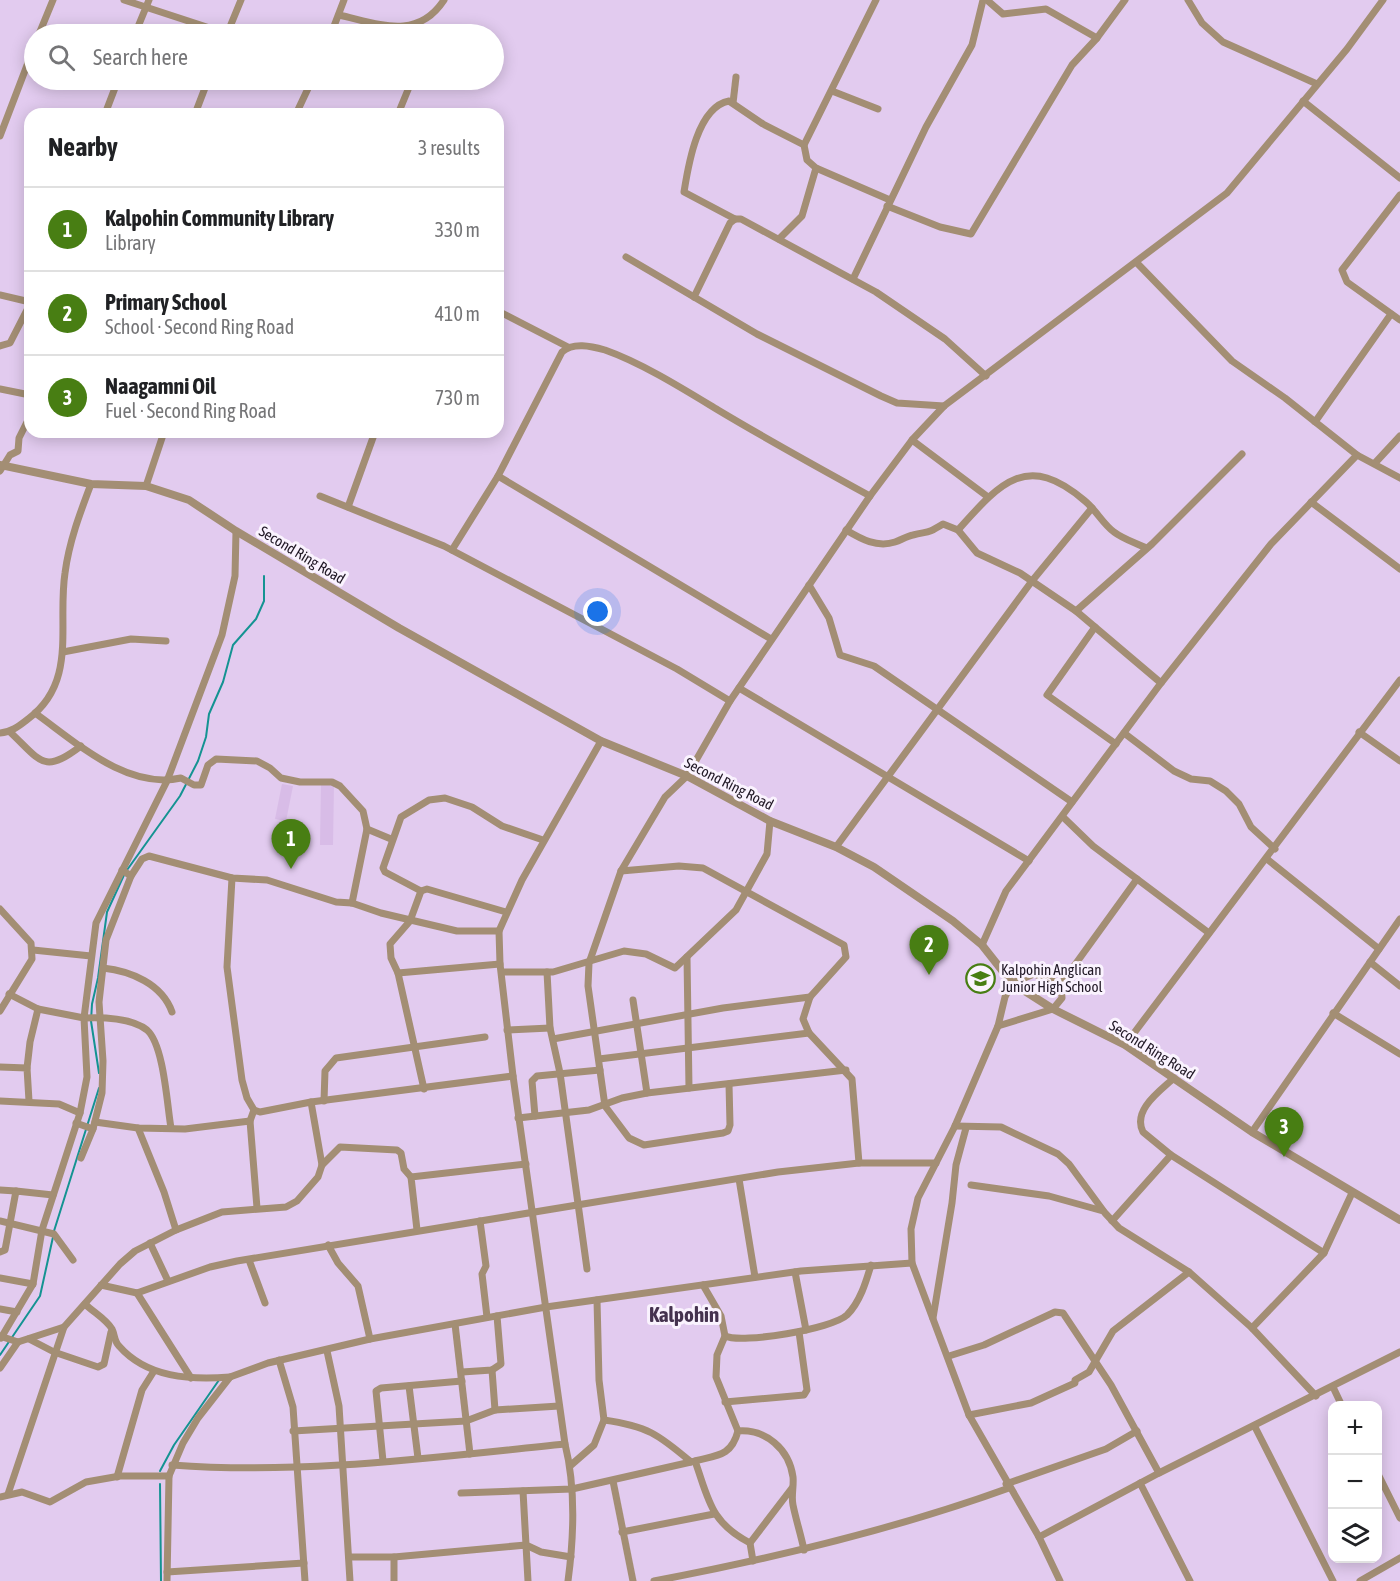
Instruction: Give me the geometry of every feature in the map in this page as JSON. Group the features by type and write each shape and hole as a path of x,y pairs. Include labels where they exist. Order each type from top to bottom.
{"street":[{"path":"43,24 53,0"},
{"path":"124,0 148,3 202,24"},
{"path":"231,24 241,0"},
{"path":"335,24 344,0"},
{"path":"418,24 436,12 444,0"},
{"path":"876,0 804,145 807,160 816,168 940,227 971,234 1072,65 1098,38 1125,0"},
{"path":"853,279 926,127 972,45 985,0 1003,14 1046,9 1098,38"},
{"path":"1188,0 1202,22 1224,42 1317,84"},
{"path":"729,1083 730,1125 728,1131 723,1133 644,1144 629,1138 605,1106 588,986 589,963 621,871 665,797 687,776 730,701 771,639 870,496 912,440 944,406 1137,263 1227,193 1383,0"},
{"path":"139,24 148,3"},
{"path":"339,15 382,24"},
{"path":"0,136 24,73"},
{"path":"733,103 736,77"},
{"path":"107,108 114,90"},
{"path":"197,108 204,90"},
{"path":"299,108 307,90"},
{"path":"400,108 408,90"},
{"path":"832,91 878,109"},
{"path":"1303,101 1400,178"},
{"path":"804,145 763,124 733,103 723,102 707,117 694,142 684,192 735,219 741,219 853,279 945,339 986,376"},
{"path":"778,239 802,216 816,168"},
{"path":"1400,195 1342,270 1347,282 1400,320"},
{"path":"694,297 735,219"},
{"path":"626,258 797,356 881,396 897,403 944,406"},
{"path":"1137,263 1232,361 1357,455 1400,478"},
{"path":"0,295 24,301"},
{"path":"504,314 568,346 578,345 605,351 674,383 799,458 870,496"},
{"path":"1315,422 1391,314"},
{"path":"0,346 10,343 24,315"},
{"path":"452,550 498,476 562,352 568,346"},
{"path":"0,389 24,394"},
{"path":"1,467 10,454 18,451 19,438 24,428"},
{"path":"1375,463 1400,436"},
{"path":"146,486 162,438"},
{"path":"348,507 373,438"},
{"path":"912,440 988,497"},
{"path":"1076,611 1146,548 1242,453"},
{"path":"982,945 1006,891 1161,683 1264,552 1357,455"},
{"name":"Second Ring Road","path":"1,467 90,484 146,486 189,500 236,531 399,628 601,741 687,776 770,821 836,847 903,884 982,945 1012,983 1053,1009 1125,1045 1252,1132 1400,1220"},
{"path":"498,476 771,639"},
{"path":"958,531 988,497 1015,478 1043,476 1056,480 1092,508 1113,531 1146,548"},
{"path":"0,733 10,732 35,714 60,677 63,652 61,611 64,574 90,484"},
{"path":"320,496 452,550 677,669 730,701"},
{"path":"1311,502 1400,569"},
{"path":"836,847 1032,581 1092,508"},
{"path":"846,530 864,541 877,544 892,543 913,535 927,534 943,524 958,531 977,553 1032,581 1076,611 1161,683"},
{"path":"0,1368 17,1312 33,1284 48,1232 53,1195 102,1093 103,1061 91,1018 103,968 106,940 126,873 166,781 222,635 235,576 236,531"},
{"path":"809,585 829,618 840,655 874,666 1072,802"},
{"path":"1095,627 1047,695 1116,744"},
{"path":"63,652 131,639 166,641"},
{"path":"1125,1045 1275,849 1359,732 1400,680"},
{"path":"739,688 1029,861"},
{"path":"35,714 81,746 134,777 166,781 182,778 194,785 201,785 208,765 216,759 257,761 270,768 281,778 300,782 332,782 340,786 363,811 367,829 352,903"},
{"path":"10,732 39,759 50,763 60,762 81,746"},
{"path":"1359,732 1400,761"},
{"path":"1124,733 1174,771 1191,779 1210,781 1226,791 1239,804 1251,827 1275,849"},
{"path":"568,1581 571,1557 570,1466 559,1406 518,1118 501,968 500,931 506,912 543,840 601,741"},
{"path":"506,912 428,889 421,891 385,872 383,868 391,839 401,817 429,800 445,798 472,807 502,826 543,840"},
{"path":"1063,817 1093,846 1209,933"},
{"path":"398,973 501,968 547,972 589,963 606,954 624,951 646,954 675,968 722,922 731,918 767,854 770,821"},
{"path":"367,829 391,839"},
{"path":"80,1113 87,1077 91,1018 91,956 96,923 126,873 142,859 149,856 232,878 267,880 336,902 352,903 410,921 466,933 500,931"},
{"path":"1267,859 1379,949"},
{"path":"621,871 695,866 747,891 844,945 846,957 810,997 804,1012 809,1033 852,1079 860,1163"},
{"path":"232,878 227,967 242,1080 247,1098 254,1110 260,1112 311,1102 513,1076"},
{"path":"998,1026 1053,1009 1062,998 1061,984 1137,879"},
{"path":"421,891 410,921 390,944 391,958 398,973 424,1089"},
{"path":"0,909 31,943 33,950 32,959 0,1011"},
{"path":"1252,1132 1400,919"},
{"path":"33,950 91,956"},
{"path":"687,957 686,1015 689,1088"},
{"path":"1370,962 1400,986"},
{"path":"103,968 138,976 168,1000 172,1012"},
{"path":"547,972 550,1028 560,1073 576,1206 587,1269"},
{"path":"1060,1581 1039,1537 969,1415 949,1356 912,1263 911,1229 918,1197 955,1126 998,1026 1005,997 1012,983 1034,974 1061,984"},
{"path":"9,994 38,1009 138,1025 148,1031 156,1043 171,1128"},
{"path":"553,1039 636,1023 810,997"},
{"path":"633,1000 647,1094"},
{"path":"29,1101 27,1068 30,1042 38,1009"},
{"path":"1333,1013 1400,1054"},
{"path":"507,1030 550,1028"},
{"path":"598,1059 687,1046 809,1033"},
{"path":"324,1101 325,1071 336,1058 485,1037"},
{"path":"0,1068 27,1068"},
{"path":"535,1116 532,1081 537,1076 600,1070"},
{"path":"518,1118 605,1106 622,1098 647,1094 846,1070"},
{"path":"1174,1078 1151,1098 1140,1118 1143,1132 1171,1155 1324,1253"},
{"path":"0,1101 59,1104 80,1113 87,1126 81,1158"},
{"path":"311,1102 322,1165"},
{"path":"254,1110 250,1121 257,1208"},
{"path":"87,1126 171,1128 250,1121"},
{"path":"955,1126 1001,1127 1046,1147 1069,1164 1112,1221 1135,1239 1189,1272 1252,1328 1316,1396"},
{"path":"138,1128 164,1192 176,1230"},
{"path":"933,1318 956,1165 966,1128"},
{"path":"8,1494 64,1327 120,1264 150,1243 222,1212 257,1208 286,1208 297,1201 318,1177 322,1165 340,1147 397,1150 401,1153 404,1169 411,1177 417,1230"},
{"path":"1112,1221 1171,1155"},
{"path":"101,1285 137,1293 210,1267 417,1230 532,1214 656,1190 860,1163 936,1163"},
{"path":"411,1177 526,1164"},
{"path":"739,1179 755,1277"},
{"path":"971,1185 1049,1196 1103,1211"},
{"path":"0,1190 53,1195"},
{"path":"0,1252 5,1250 16,1191"},
{"path":"1252,1328 1324,1253 1352,1193"},
{"path":"0,1221 48,1232 73,1260"},
{"path":"480,1221 486,1266 482,1274 487,1317"},
{"path":"150,1243 168,1281"},
{"path":"328,1245 338,1263 358,1286 370,1339"},
{"path":"249,1260 265,1303"},
{"path":"85,1304 112,1329 116,1343 123,1352 153,1371 191,1378 230,1377 279,1360 327,1351 370,1339 546,1307 795,1272 912,1263"},
{"path":"724,1336 752,1337 802,1331 835,1323 849,1313 864,1287 871,1265"},
{"path":"724,1402 804,1395 807,1390 795,1272"},
{"path":"969,1415 1016,1407 1075,1383 1075,1380 1089,1372 1113,1331 1189,1272"},
{"path":"0,1278 33,1284"},
{"path":"461,1493 572,1489 614,1481 729,1451 736,1441 738,1431 724,1402 715,1367 724,1336 721,1316 703,1285"},
{"path":"137,1293 191,1378"},
{"path":"570,1466 594,1445 604,1420 598,1380 597,1300"},
{"path":"0,1309 17,1312"},
{"path":"949,1356 984,1345 1059,1312 1095,1359 1159,1473"},
{"path":"462,1372 492,1370 501,1364 497,1316"},
{"path":"455,1324 470,1454"},
{"path":"7,1339 29,1339 64,1327"},
{"path":"29,1339 54,1352 102,1366 112,1329"},
{"path":"327,1351 339,1406 350,1581"},
{"path":"1039,1537 1159,1473 1255,1427 1400,1352"},
{"path":"279,1360 293,1407 293,1431 299,1466 305,1581"},
{"path":"492,1370 495,1410"},
{"path":"117,1477 142,1390 153,1371"},
{"path":"168,1581 169,1476 172,1465 198,1418 230,1377"},
{"path":"383,1461 376,1391 462,1381"},
{"path":"409,1386 418,1458"},
{"path":"1333,1387 1340,1401"},
{"path":"293,1431 466,1421 495,1410 559,1406"},
{"path":"604,1420 633,1425 656,1433 693,1461 714,1514 726,1528 750,1543"},
{"path":"1255,1427 1333,1581"},
{"path":"738,1431 747,1430 770,1438 782,1449 793,1477 792,1502 804,1550"},
{"path":"654,1581 753,1562 911,1522 1106,1449 1137,1431"},
{"path":"172,1465 230,1469 343,1464 565,1444"},
{"path":"0,1497 22,1492 50,1502 86,1482 117,1477 169,1476"},
{"path":"614,1481 633,1581"},
{"path":"1140,1483 1190,1581"},
{"path":"1382,1484 1400,1518"},
{"path":"753,1562 750,1543 793,1486"},
{"path":"522,1491 528,1581"},
{"path":"622,1532 714,1514"},
{"path":"349,1557 394,1557 526,1545 542,1552 571,1557"},
{"path":"394,1557 394,1581"},
{"path":"1360,1581 1400,1558"},
{"path":"167,1572 304,1563"}],"shaded area":[{"path":"282,784 293,786 286,821 275,819"},
{"path":"321,784 334,784 333,845 320,845"}],"waterway":[{"path":"127,870 180,796 198,761 206,737 209,714 223,682 233,645 256,619 264,601 264,576"},
{"path":"99,1073 91,1021 92,1004 107,912 124,875"},
{"path":"54,1231 99,1088"},
{"path":"0,1355 40,1296 53,1237"},
{"path":"160,1471 174,1445 219,1380"},
{"path":"160,1484 161,1581"}],"place":[{"name":"Kalpohin Community Library","path":"291,869"},
{"name":"Primary School","path":"929,975"},
{"name":"Kalpohin Anglican Junior High School","path":"980,979"},
{"name":"Naagamni Oil","path":"1284,1157"}],"district":[{"name":"Kalpohin","path":"684,1315"}]}
